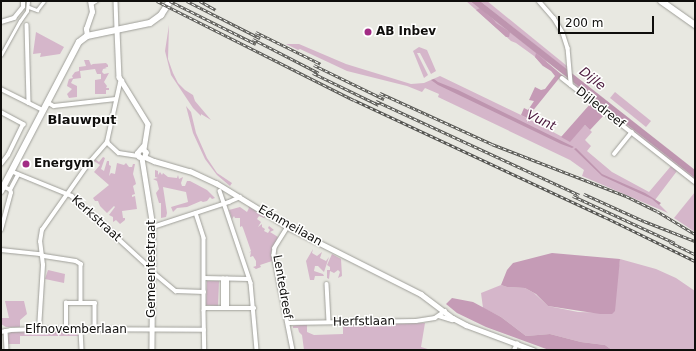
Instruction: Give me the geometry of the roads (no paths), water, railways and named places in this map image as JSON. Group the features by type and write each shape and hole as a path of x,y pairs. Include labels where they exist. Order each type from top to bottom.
{"main road":[{"path":"155,20 166,1"},
{"path":"2,189 76,45 87,36 144,25 155,20 161,15 170,1"},
{"path":"661,1 695,25"}],"street":[{"path":"1,22 14,18 23,7 23,1"},
{"path":"1,55 28,7 28,1"},
{"path":"28,7 32,10 37,10 44,1"},
{"path":"87,36 86,29 92,14 90,2 96,1"},
{"path":"116,1 119,75 147,123 142,150 138,152 142,157"},
{"path":"539,1 554,18 563,33 568,48 570,84"},
{"path":"88,23 91,32 101,33"},
{"path":"27,25 28,103"},
{"name":"Dijledreef","path":"562,78 695,182"},
{"path":"39,329 42,280 42,255 40,242 42,230 107,142 116,99 122,81"},
{"path":"1,89 43,110"},
{"path":"47,102 54,106 116,99"},
{"path":"1,112 24,124 10,152 1,164"},
{"name":"Dijledreef","path":"614,154 632,132"},
{"path":"107,142 119,153 142,157"},
{"name":"Gemeentestraat","path":"142,150 146,152 142,157 154,227 152,350"},
{"path":"10,152 19,156"},
{"name":"Eénmeilaan","path":"142,157 190,171 240,197 288,227 421,294 452,319 533,350"},
{"path":"143,164 150,160"},
{"name":"Kerkstraat","path":"11,171 18,175 68,193 146,264 154,264"},
{"path":"1,230 11,194 10,190 18,175"},
{"path":"2,189 10,190"},
{"path":"220,191 249,279 254,308 257,350"},
{"path":"154,227 240,197"},
{"path":"196,213 204,238 205,350"},
{"name":"Lentedreef","path":"288,227 275,248 274,255 293,350"},
{"path":"1,250 76,261 80,264 81,303"},
{"path":"153,272 176,291 204,292"},
{"path":"204,278 249,279"},
{"path":"225,279 225,308"},
{"path":"327,284 329,322"},
{"path":"66,329 66,303 96,303 95,330"},
{"path":"204,309 254,308"},
{"name":"Herfstlaan","path":"288,323 416,322 439,316 444,312"},
{"path":"439,316 452,319"},
{"name":"Elfnovemberlaan","path":"1,332 39,329 204,330"},
{"path":"81,330 82,350"},
{"path":"6,331 7,350"},
{"path":"514,350 517,344"}],"railway":[{"path":"157,1 354,100 605,217 695,261"},
{"path":"170,1 256,44"},
{"path":"187,1 260,38"},
{"path":"200,1 216,10"},
{"path":"256,32 321,64"},
{"path":"253,39 319,73"},
{"path":"314,65 384,99"},
{"path":"313,73 379,105"},
{"path":"380,93 492,144 626,196 657,211 695,234"},
{"path":"376,101 579,195"},
{"path":"584,194 644,221 695,241"},
{"path":"573,196 675,243"},
{"path":"670,242 695,254"}],"place":[{"name":"AB Inbev","path":"368,32"},
{"name":"Energym","path":"26,164"}],"district":[{"name":"Blauwput","path":"82,120"}],"water label":[{"name":"Dijle","path":"592,79"},
{"name":"Vunt","path":"541,121"}]}
